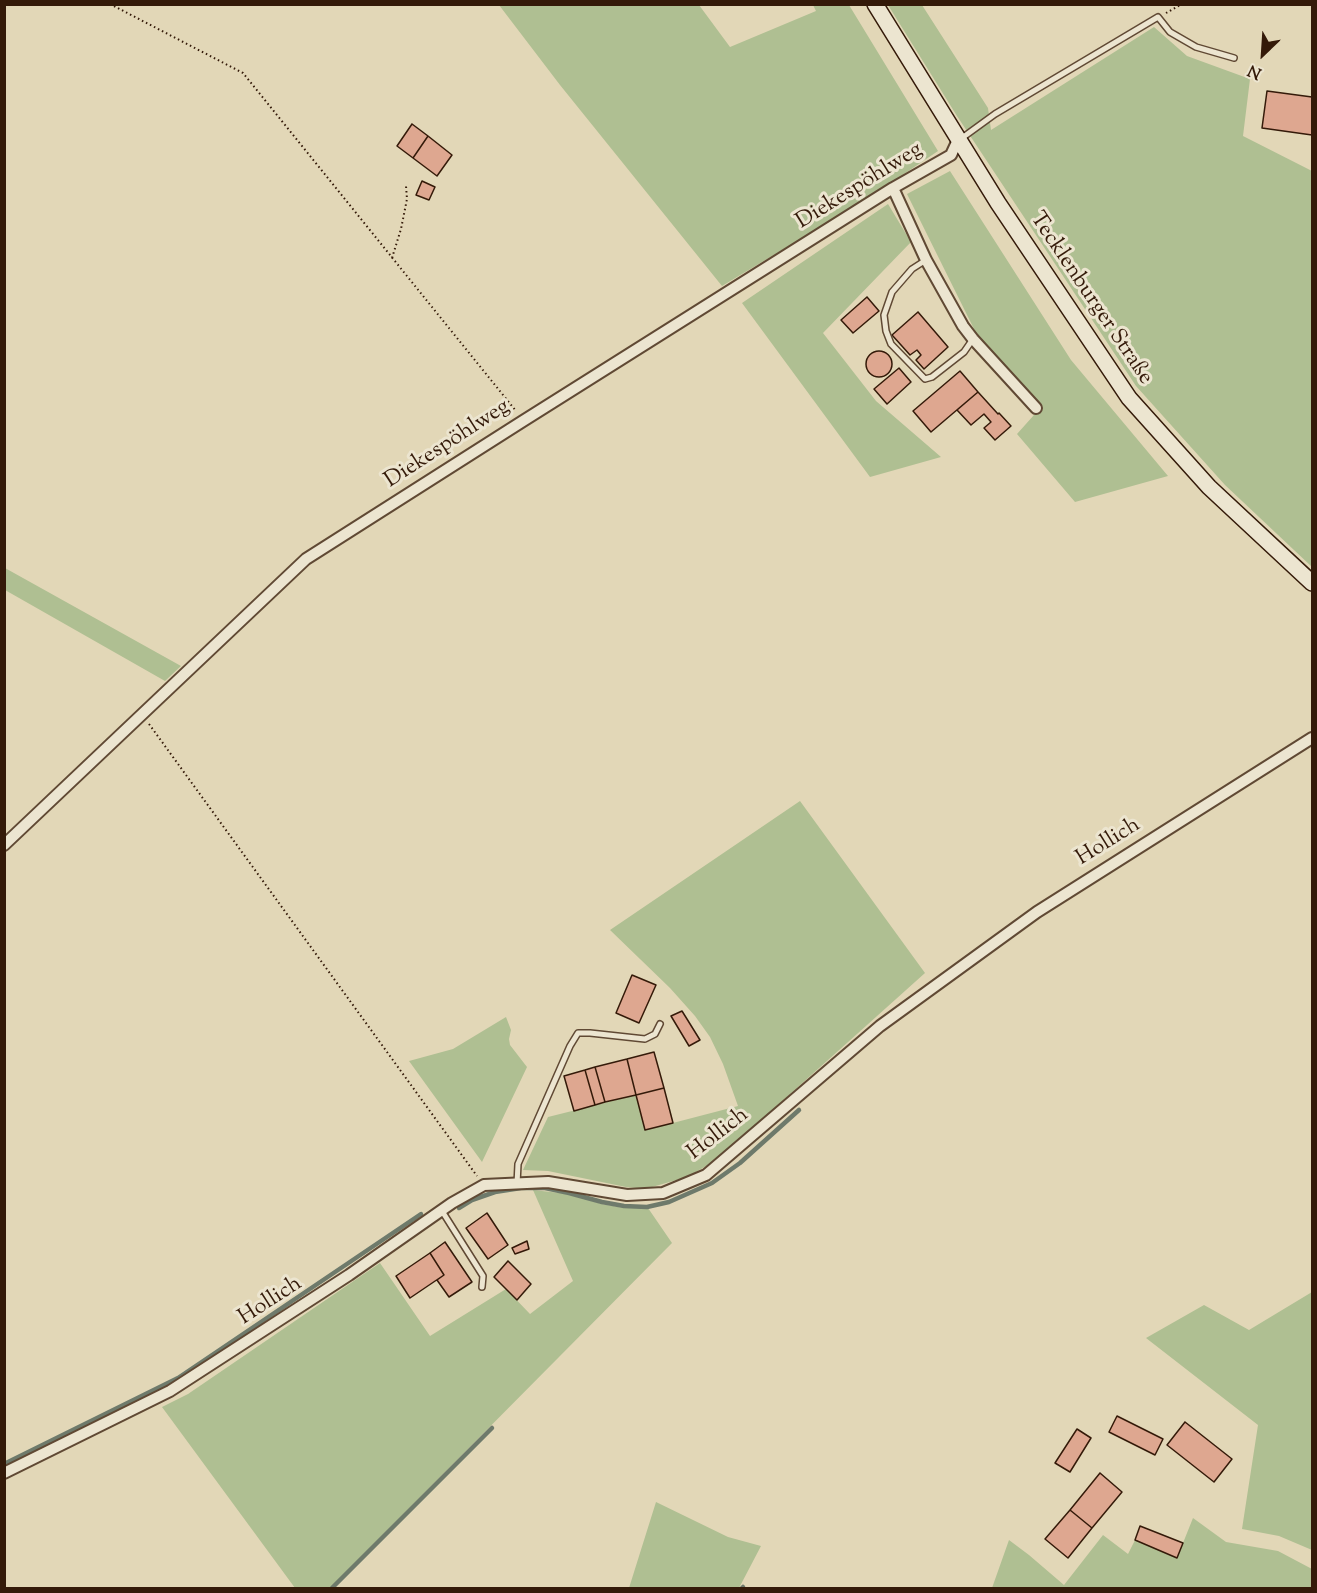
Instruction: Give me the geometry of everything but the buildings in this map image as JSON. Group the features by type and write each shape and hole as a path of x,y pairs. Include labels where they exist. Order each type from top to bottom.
{"main road":[{"name":"Tecklenburger Straße","path":"875,4 1005,213 1129,398 1209,487 1312,583"}],"street":[{"name":"Diekespöhlweg","path":"4,845 306,559 893,188 951,155 958,140"},
{"path":"893,188 926,260 963,326 1036,408"},
{"name":"Hollich","path":"4,1473 170,1391 349,1275 442,1210 484,1185 548,1182 627,1195 663,1193 706,1175 880,1026 1037,912 1312,738"}],"lane":[{"path":"958,140 995,114 1158,17 1170,32 1196,47 1234,58"},
{"path":"926,260 912,269 892,292 884,315 886,331 891,344 925,379 932,377 964,352 973,339"},
{"path":"517,1184 518,1164 570,1046 578,1033 645,1039 655,1034 660,1024"},
{"path":"442,1210 483,1276 482,1287"}],"path":[{"path":"110,4 243,74 523,421"},
{"path":"1158,17 1182,4"},
{"path":"392,258 407,199 406,186"},
{"path":"142,714 484,1185"}],"green space":[{"path":"499,5 699,5 730,47 816,11 813,5 849,5 938,151 867,199 722,286 560,85"},
{"path":"888,5 922,5 988,108 991,130 1154,27 1187,56 1250,79 1243,136 1312,171 1312,567 1225,485 1136,386 957,116"},
{"path":"950,171 1071,360 1168,476 1075,502 1017,434 1042,406 976,333 907,194"},
{"path":"888,204 911,242 823,333 876,401 941,457 870,477 742,303"},
{"path":"5,568 181,666 165,681 5,590"},
{"path":"800,801 925,973 731,1147 708,1165 687,1177 645,1189 548,1171 523,1170 548,1117 636,1095 646,1130 738,1106 723,1064 710,1037 695,1016 670,988 610,930"},
{"path":"506,1017 511,1030 510,1045 527,1067 482,1162 409,1061 453,1049"},
{"path":"533,1190 569,1194 624,1208 648,1208 672,1243 330,1588 295,1588 162,1407 188,1394 380,1263 430,1336 506,1289 530,1314 573,1281"},
{"path":"1312,1292 1312,1550 1279,1536 1242,1529 1258,1425 1146,1338 1204,1305 1249,1330"},
{"path":"656,1502 728,1537 761,1546 739,1588 629,1588"},
{"path":"1193,1518 1226,1542 1278,1551 1312,1569 1312,1588 992,1588 1009,1540 1064,1585 1103,1535 1128,1554 1135,1540 1177,1558"}],"waterway":[{"path":"459,1208 472,1200 495,1192 521,1188 545,1188 624,1206 647,1207 669,1202 712,1183 740,1163 799,1110"},
{"path":"4,1464 178,1378 421,1214"},
{"path":"332,1588 492,1428"}]}
